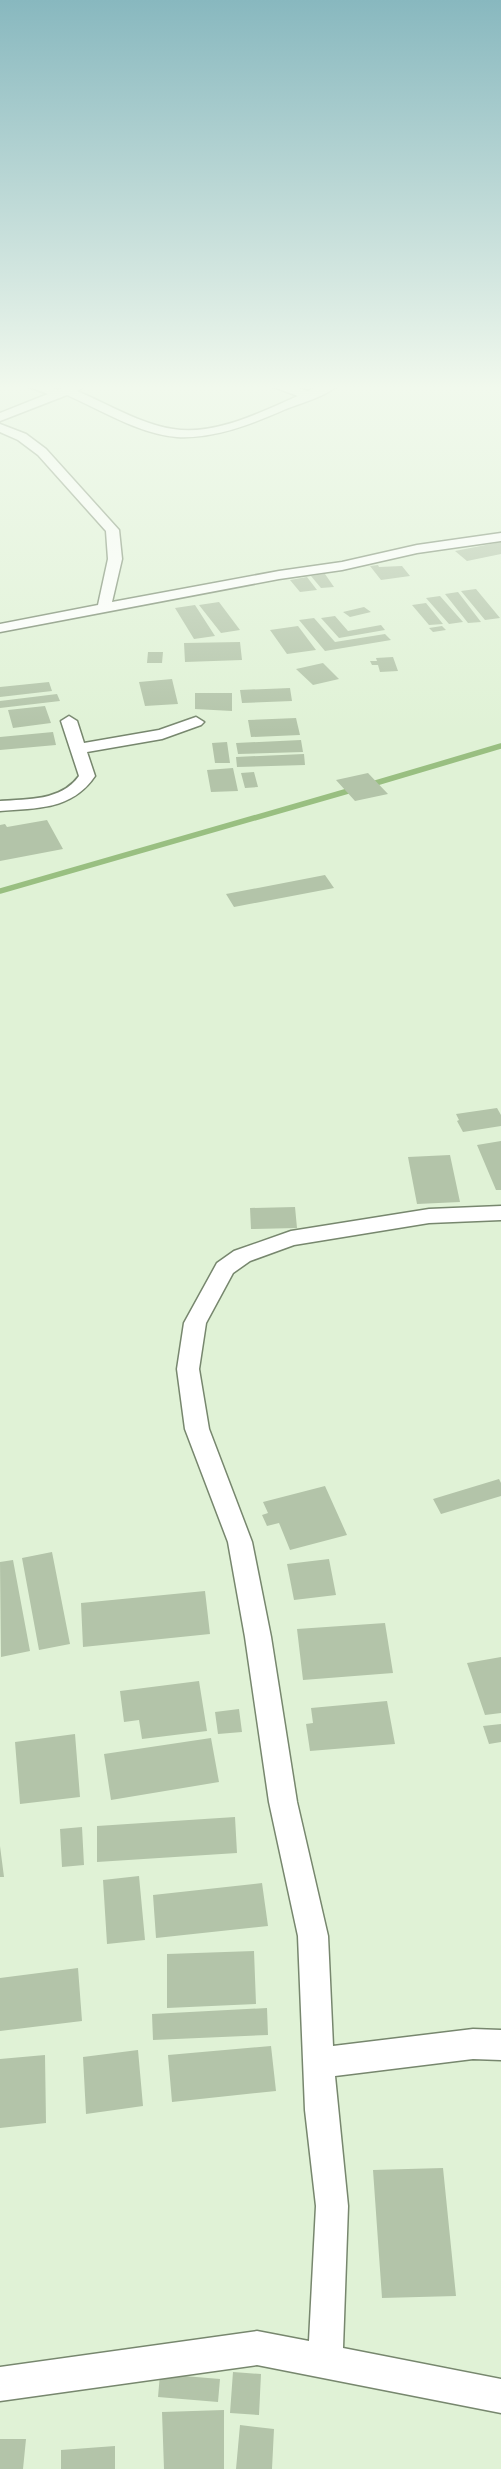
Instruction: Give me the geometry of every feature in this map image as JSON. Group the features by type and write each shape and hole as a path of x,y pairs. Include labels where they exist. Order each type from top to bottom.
{"street":[{"path":"85,500 112,530 115,559 104,608"},
{"path":"0,628 279,575 342,566 417,548 501,538"},
{"path":"0,806 54,800 71,794 81,787 87,776 70,721"},
{"path":"79,749 162,734 196,722"},
{"path":"325,2361 332,2206 321,2110 312,1936 283,1802 258,1637 240,1542 197,1429 188,1369 195,1323 225,1268 242,1256 291,1238 429,1216 501,1213"},
{"path":"319,2063 473,2044 501,2045"},
{"path":"0,2384 257,2348 501,2396"}],"building":[{"path":"501,542 501,554 467,561 455,551"},
{"path":"378,565 379,567 402,566 410,576 381,580 370,566"},
{"path":"325,574 334,587 321,588 311,576"},
{"path":"307,577 317,590 300,592 290,580"},
{"path":"476,589 500,618 485,620 461,591"},
{"path":"458,592 481,622 468,623 445,594"},
{"path":"440,596 463,622 449,624 426,598"},
{"path":"219,602 240,630 221,633 199,605"},
{"path":"426,603 443,624 429,625 412,605"},
{"path":"195,605 215,636 194,639 175,608"},
{"path":"364,607 371,612 350,617 343,612"},
{"path":"335,616 348,631 381,625 385,630 339,638 321,618"},
{"path":"314,618 335,642 385,634 391,640 325,651 299,620"},
{"path":"298,626 316,650 287,654 270,630"},
{"path":"442,626 446,630 433,632 429,628"},
{"path":"240,642 242,660 185,662 184,643"},
{"path":"148,652 163,652 162,663 147,663"},
{"path":"393,657 398,671 380,672 378,665 372,665 370,661 377,661 376,658"},
{"path":"323,663 339,679 313,685 296,669"},
{"path":"172,679 178,704 145,706 139,682"},
{"path":"49,682 52,691 0,697 0,687"},
{"path":"290,688 292,701 242,703 240,690"},
{"path":"195,693 232,693 232,711 195,709"},
{"path":"57,694 60,701 0,708 0,701"},
{"path":"45,706 51,723 13,728 8,710"},
{"path":"296,718 300,735 251,737 248,720"},
{"path":"53,732 56,745 0,750 0,737"},
{"path":"301,740 303,752 238,754 236,743"},
{"path":"227,742 230,763 215,763 212,743"},
{"path":"304,754 305,765 237,767 236,757"},
{"path":"233,768 238,791 211,792 207,770"},
{"path":"254,772 258,787 245,788 241,773"},
{"path":"368,773 388,794 355,801 336,780"},
{"path":"47,820 63,849 0,861 0,825 5,824 7,827"},
{"path":"325,875 334,888 234,907 226,894"},
{"path":"497,1108 501,1115 501,1126 463,1132 457,1121 459,1120 456,1114"},
{"path":"501,1141 501,1190 496,1190 477,1145"},
{"path":"450,1155 460,1202 417,1204 408,1157"},
{"path":"295,1207 297,1228 251,1229 250,1208"},
{"path":"499,1479 501,1483 501,1496 441,1514 433,1499"},
{"path":"325,1486 347,1535 290,1550 279,1523 267,1526 262,1515 268,1513 263,1502"},
{"path":"52,1552 70,1644 39,1650 22,1558"},
{"path":"329,1559 336,1595 294,1600 287,1564"},
{"path":"13,1560 30,1651 1,1657 0,1562"},
{"path":"205,1591 210,1634 83,1647 81,1603"},
{"path":"385,1623 393,1673 303,1680 297,1629"},
{"path":"501,1657 501,1713 485,1715 467,1663"},
{"path":"199,1681 207,1731 142,1739 139,1720 124,1722 120,1691"},
{"path":"387,1701 395,1744 310,1751 306,1724 313,1723 311,1708"},
{"path":"239,1709 242,1732 218,1734 215,1712"},
{"path":"501,1724 501,1742 489,1744 483,1726"},
{"path":"75,1734 80,1797 20,1804 15,1742"},
{"path":"211,1738 219,1782 111,1800 104,1754"},
{"path":"235,1817 237,1853 97,1862 97,1826"},
{"path":"82,1827 84,1865 62,1867 60,1829"},
{"path":"0,1846 4,1877 0,1877"},
{"path":"139,1876 145,1940 107,1944 103,1880"},
{"path":"262,1883 268,1926 156,1938 153,1895"},
{"path":"254,1951 256,2004 167,2008 167,1954"},
{"path":"78,1968 82,2021 0,2031 0,1978"},
{"path":"267,2008 268,2035 153,2040 152,2014"},
{"path":"271,2046 276,2091 172,2102 168,2055"},
{"path":"138,2050 143,2106 86,2114 83,2057"},
{"path":"45,2055 46,2123 0,2128 0,2059"},
{"path":"443,2168 456,2296 382,2298 373,2170"},
{"path":"233,2372 261,2374 259,2415 230,2413"},
{"path":"160,2374 220,2379 218,2402 158,2397"},
{"path":"224,2410 224,2469 164,2469 162,2412"},
{"path":"240,2425 274,2429 272,2469 236,2469"},
{"path":"0,2439 26,2439 23,2469 0,2469"},
{"path":"115,2446 115,2469 61,2469 61,2450"}],"waterway":[{"path":"369,785 501,746"},
{"path":"0,891 355,789"}]}
